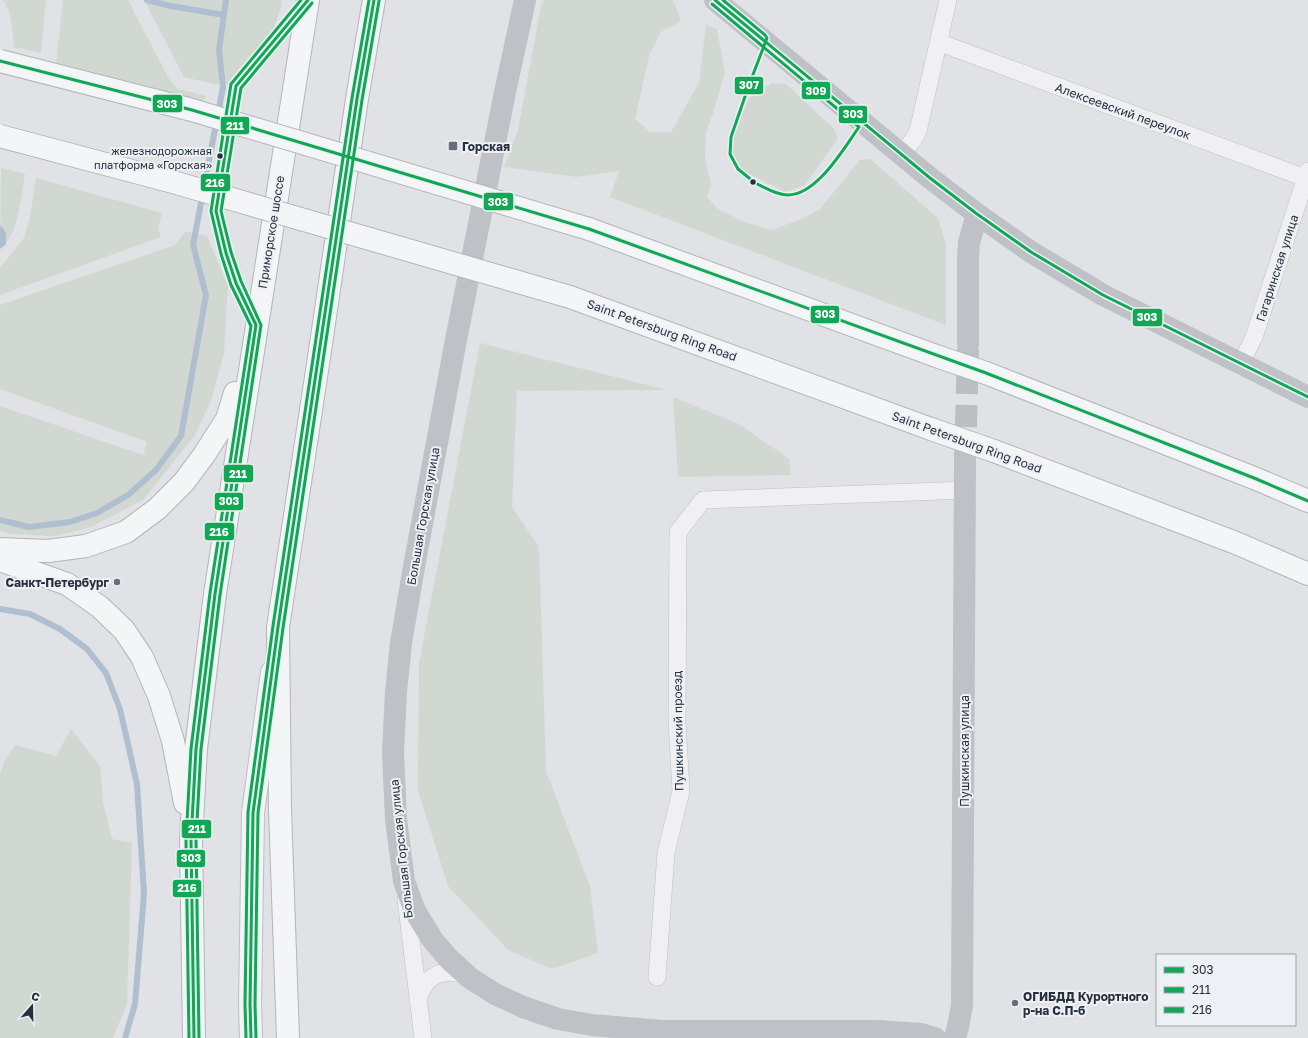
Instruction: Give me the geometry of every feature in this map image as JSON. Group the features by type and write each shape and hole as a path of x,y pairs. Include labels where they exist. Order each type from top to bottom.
{"main road":[{"name":"Приморское шоссе","path":"194,1038 191,840 196,749 214,594 308,0"},
{"path":"357,99 362,0"},
{"path":"251,1038 250,1004 253,813 278,627 357,99 374,0"},
{"name":"Большая Горская улица","path":"404,881 396,819 392,753 401,643 455,345 505,92 525,0"},
{"path":"715,0 930,178 977,214 1031,252 1103,295 1308,397"},
{"path":"0,61 192,110 589,229 986,374 1254,478 1308,501"},
{"name":"Saint Petersburg Ring Road","path":"0,136 173,182 570,296 994,451 1236,543 1308,574"},
{"path":"968,344 969,243 977,214"},
{"path":"0,549 48,551 86,546 126,532 157,509 184,482 204,455 226,419 256,325"},
{"name":"Пушкинская улица","path":"954,1038 958,1027 962,1005 965,463"},
{"path":"0,560 66,584 100,607 124,630 142,657 159,696 174,746 191,840"},
{"path":"278,627 280,810 288,1038"},
{"path":"404,881 415,911 432,939 449,959 470,978 495,994 524,1007 558,1018 592,1025 663,1031 877,1031 921,1034 935,1038"}],"street":[{"path":"902,154 918,131 948,0"},
{"name":"Алексеевский переулок","path":"938,42 1307,176"},
{"name":"Гагаринская улица","path":"1241,363 1254,337 1307,176"},
{"name":"Пушкинский проезд","path":"656,977 666,853 681,791 677,721 678,532 703,500 966,490"},
{"name":"Большая Горская улица","path":"404,881 422,1038"},
{"path":"418,1001 420,992 425,983 442,973 451,972 470,978"}],"shaded area":[{"path":"2,0 46,0 41,53 14,47 10,16 6,5"},
{"path":"63,0 128,0 169,79 178,89 207,96 201,104 56,64"},
{"path":"144,0 281,0 282,4 271,37 228,84 214,84 184,77"},
{"path":"544,0 673,0 681,21 661,32 649,56 635,119 650,132 671,132 699,83 706,25 717,29 725,73 706,134 705,159 711,184 707,197 718,209 745,222 771,230 804,218 820,209 860,160 870,159 938,218 946,245 946,325 610,197 619,171 577,177 504,167 518,130 541,6"},
{"path":"772,83 786,84 834,129 838,138 805,185 785,192 742,170 733,157 733,135 749,98"},
{"path":"1,168 25,174 15,225 7,243 0,250"},
{"path":"36,178 162,213 158,228 161,237 0,295 0,268 24,238 30,217"},
{"path":"186,231 207,236 228,286 224,353 211,401 195,435 143,500 91,527 55,536 12,534 0,531 0,406 143,455 147,442 0,389 0,305 175,245"},
{"path":"480,343 667,390 517,391 512,507 539,547 546,771 590,886 598,953 552,969 508,950 448,886 418,791 419,663"},
{"path":"673,397 739,424 789,459 791,475 678,477"},
{"path":"71,729 100,766 103,802 112,839 132,843 127,1004 113,1038 0,1038 0,773 5,760 15,745 56,756"}],"waterway":[{"path":"147,0 171,6 224,15"},
{"path":"0,520 29,527 70,522 97,513 128,495 156,470 181,436 206,295 193,245 223,87 219,50 226,0"},
{"path":"0,229 3,234 3,243 0,245"},
{"path":"0,609 30,614 60,629 87,649 106,673 120,709 137,784 144,894 135,1004 125,1038"}],"tunnel":[{"path":"965,460 968,349"}],"transit line":[{"name":"216","path":"189,1038 186,840 191,749 210,593 251,326 231,285 221,254 211,211 231,84 301,0"},
{"name":"303","path":"194,1038 191,840 196,749 215,594 256,325 236,283 226,253 216,211 236,86 308,0"},
{"name":"216","path":"246,1038 245,1004 248,812 273,626 352,98 369,0"},
{"name":"303","path":"251,1038 250,1004 253,813 278,627 357,99 374,0"},
{"name":"303","path":"715,0 930,178 977,214 1031,252 1103,295 1308,397"},
{"name":"307","path":"723,0 767,38 731,137 730,154 738,169 754,182"},
{"name":"211","path":"256,1038 255,1004 258,813 283,628 362,100 379,1"},
{"name":"211","path":"199,1038 196,840 201,749 220,595 261,325 241,281 231,252 221,211 241,88 312,3"},
{"name":"309","path":"712,4 859,127 829,169 819,179 799,193 788,195 779,194 753,182"},
{"name":"303","path":"0,61 192,110 589,229 986,373 1254,478 1308,501"}],"place":[{"name":"Горская","path":"453,146"},
{"name":"железнодорожная платформа «Горская»","path":"220,156"},
{"name":"Санкт-Петербург","path":"117,582"},
{"name":"ОГИБДД Курортного р-на С.П-б","path":"1015,1003"}]}
